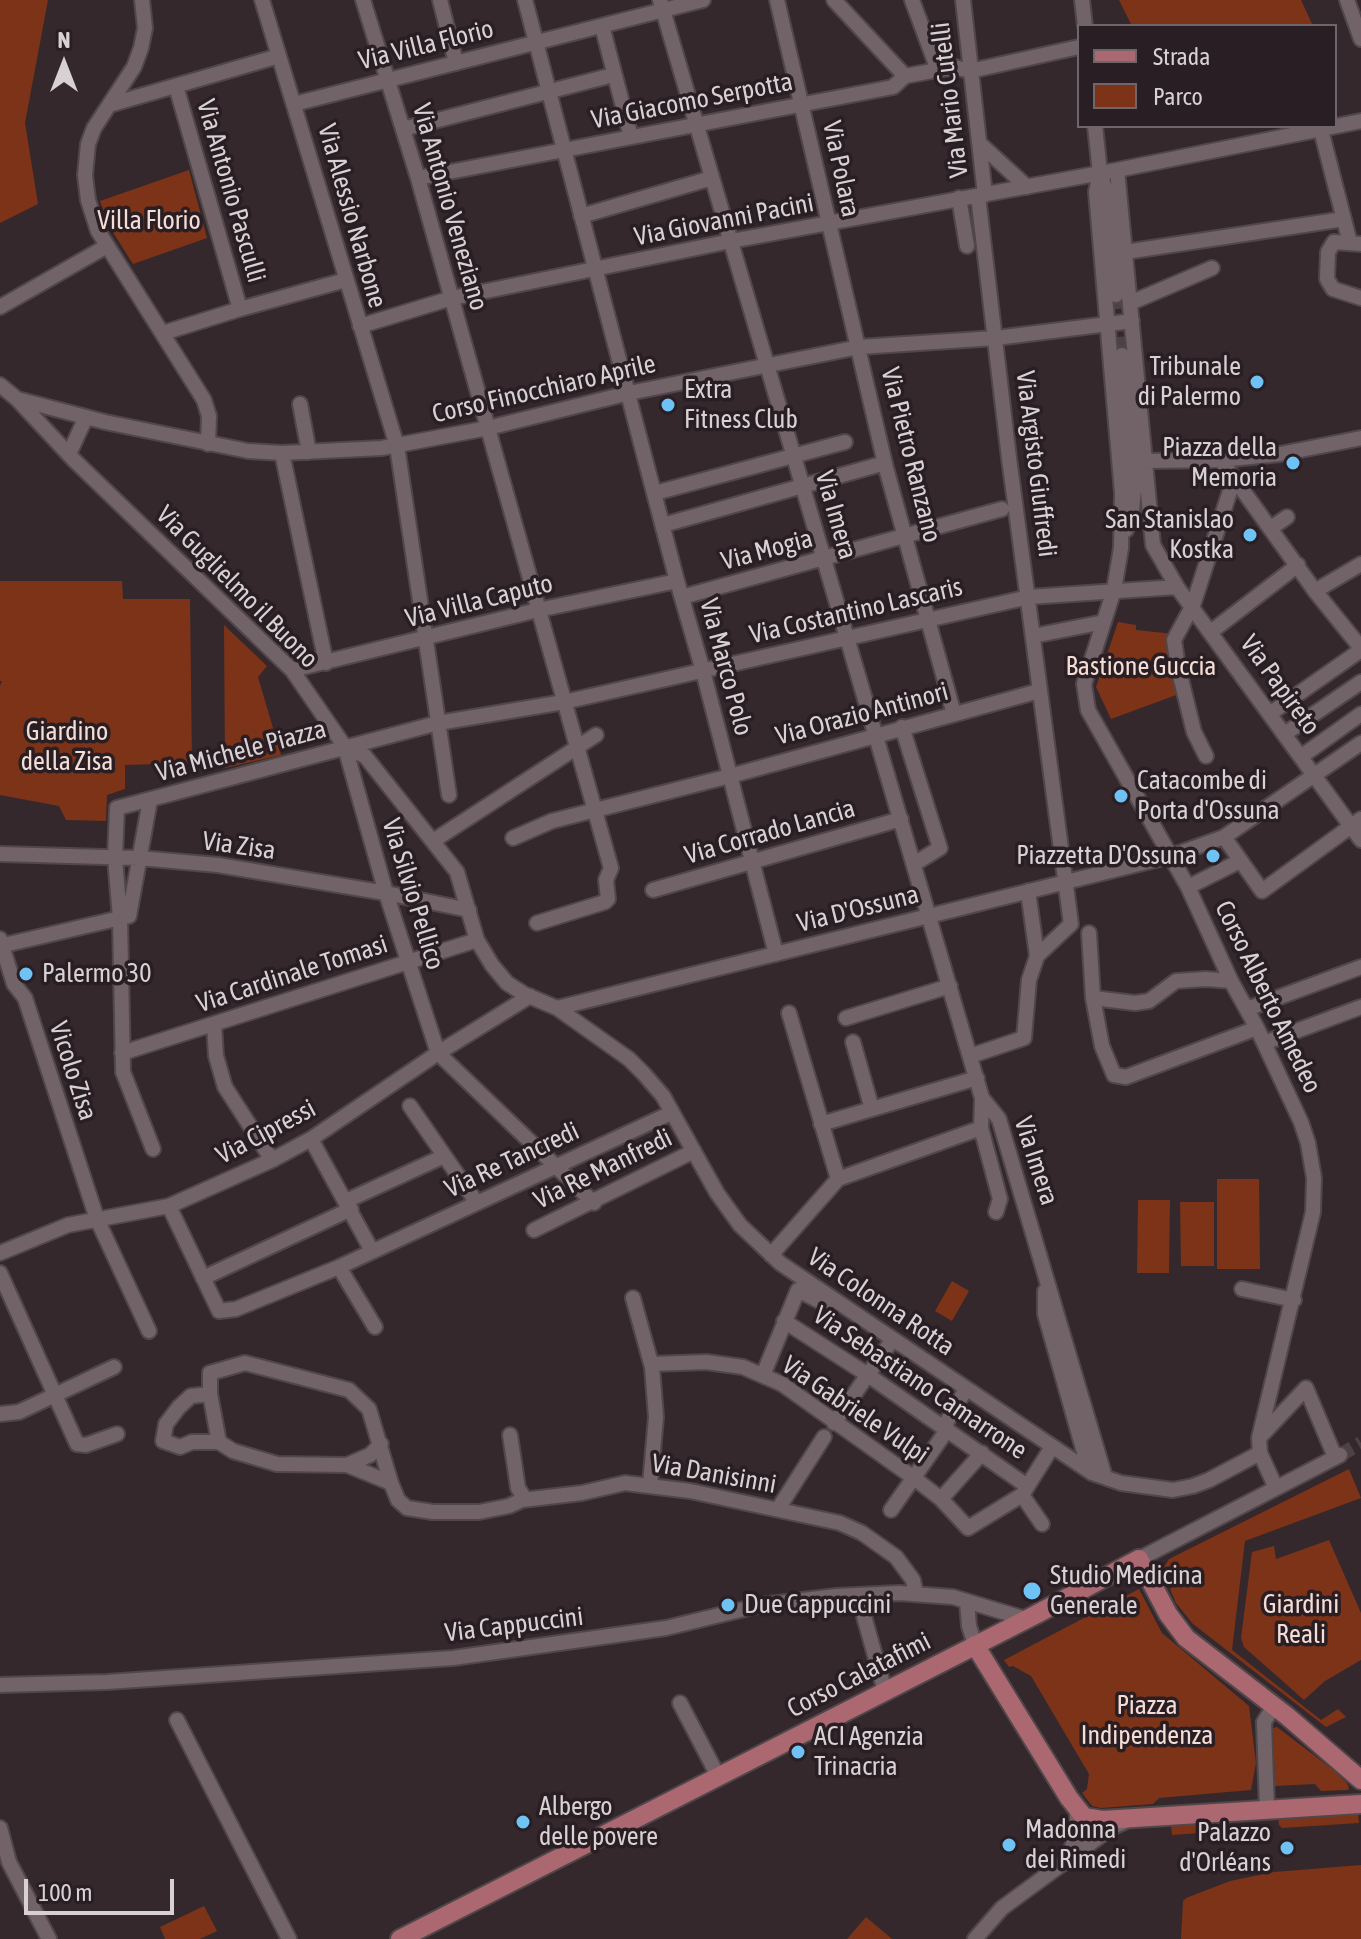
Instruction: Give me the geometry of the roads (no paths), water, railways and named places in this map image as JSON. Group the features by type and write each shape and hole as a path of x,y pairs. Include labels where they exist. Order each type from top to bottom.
{"main road":[{"name":"Corso Calatafimi","path":"400,1939 1139,1559"},
{"path":"1139,1559 1168,1614 1186,1638 1274,1706 1361,1780"},
{"path":"975,1645 1084,1817 1102,1820 1358,1802"}],"street":[{"path":"142,0 145,28 134,67 94,128 88,144 85,175 88,200 98,231 204,400 209,416 208,444"},
{"name":"Via Alessio Narbone","path":"262,0 397,446 449,795"},
{"name":"Via Antonio Veneziano","path":"363,0 418,178 611,868 606,880 608,899 605,902 537,923"},
{"path":"440,0 456,63"},
{"name":"Via Marco Polo","path":"525,0 776,954"},
{"name":"Via Villa Florio","path":"294,104 602,26 661,5 703,0"},
{"name":"Via Polara","path":"777,0 859,347"},
{"path":"834,0 905,76"},
{"path":"912,0 938,70"},
{"name":"Via Mario Cutelli","path":"963,0 996,338"},
{"path":"1082,0 1085,24"},
{"path":"1347,0 1361,39"},
{"name":"Via Imera","path":"661,5 982,1098 999,1119 1105,1477"},
{"path":"602,26 631,137"},
{"name":"Via Giacomo Serpotta","path":"418,178 893,87 905,76 954,67 970,71 1077,47"},
{"path":"109,105 279,56"},
{"path":"403,129 613,75"},
{"name":"Via Antonio Pasculli","path":"176,86 240,309"},
{"name":"Via Giovanni Pacini","path":"1337,126 1361,121"},
{"path":"1095,128 1100,173 1106,191 1116,295"},
{"name":"Via Giovanni Pacini","path":"360,326 452,298 731,241 1330,128"},
{"path":"1321,130 1344,219 1356,244"},
{"path":"979,143 1027,187"},
{"path":"1117,170 1143,461 1221,460 1280,454 1361,438"},
{"name":"Corso Alberto Amedeo","path":"1100,173 1096,192 1122,493 1121,548"},
{"path":"581,216 712,178"},
{"path":"959,198 967,246"},
{"path":"1125,252 1215,253 1344,219"},
{"path":"1356,244 1334,242 1328,252 1327,279 1329,285 1343,294 1361,298"},
{"path":"0,307 107,246"},
{"path":"1130,303 1215,253"},
{"path":"163,333 346,280"},
{"name":"Corso Finocchiaro Aprile","path":"1,388 17,399 208,444 282,453 309,452 397,446 488,428 629,393 859,347 1132,327"},
{"name":"Via Argisto Giuffredi","path":"996,338 1071,924 1037,956"},
{"name":"Via Pietro Ranzano","path":"859,347 885,463 954,714"},
{"name":"Corso Alberto Amedeo","path":"1122,355 1134,489 1132,511 1121,548 1114,590 1084,684 1088,710 1188,887 1231,981 1257,1028 1301,1122 1314,1178 1312,1217 1260,1446"},
{"name":"Via Guglielmo il Buono","path":"17,399 69,454 292,670 345,747 365,756 457,872 477,940 507,983 530,996"},
{"path":"300,404 309,452"},
{"path":"69,454 86,417"},
{"path":"655,493 845,442"},
{"path":"282,453 326,663"},
{"path":"1221,460 1315,591 1361,649 1271,713"},
{"name":"Via Papireto","path":"1143,461 1151,537 1159,559 1316,775 1356,823 1361,840"},
{"path":"663,525 885,463"},
{"path":"1206,756 1194,732 1174,640 1193,605 1230,491"},
{"name":"Via Mogia","path":"682,597 1002,509"},
{"path":"1271,528 1287,517"},
{"path":"1315,591 1361,564"},
{"path":"1212,631 1298,565"},
{"name":"Via Villa Caputo","path":"292,670 538,610 677,581"},
{"name":"Via Costantino Lascaris","path":"438,723 564,702 1029,597 1177,587"},
{"path":"1033,636 1104,622"},
{"path":"1286,733 1361,682"},
{"name":"Via Orazio Antinori","path":"513,838 552,821 730,776 1039,691"},
{"path":"1302,756 1361,714"},
{"name":"Via Michele Piazza","path":"115,858 117,808 438,723"},
{"path":"902,727 940,848 914,864"},
{"path":"433,841 596,735"},
{"name":"Via D'Ossuna","path":"557,1008 1171,856 1224,837 1361,743"},
{"name":"Via Silvio Pellico","path":"345,747 386,893 438,1053"},
{"path":"1,943 129,916 150,800"},
{"name":"Via Corrado Lancia","path":"653,890 901,819"},
{"path":"1224,837 1262,891 1356,823"},
{"name":"Via Zisa","path":"0,854 139,858 218,865 469,910"},
{"path":"115,858 120,918 123,1072 153,1149"},
{"path":"1188,887 1240,861"},
{"path":"970,1056 1024,1038 1029,980 1037,956 1028,891"},
{"path":"1089,933 1093,998 1102,1046 1114,1075 1126,1077 1257,1028"},
{"name":"Via Cardinale Tomasi","path":"122,1053 477,940"},
{"name":"Vicolo Zisa","path":"1,943 14,984 25,998 97,1219 149,1331"},
{"path":"1247,1009 1361,967"},
{"path":"1093,998 1135,1003 1149,1001 1176,981 1231,981"},
{"path":"846,1018 950,986"},
{"name":"Via Colonna Rotta","path":"530,996 557,1008 629,1059 663,1096 735,1219 771,1255 1089,1470 1153,1489 1183,1488 1209,1480 1260,1446 1306,1388 1338,1456"},
{"name":"Via Cipressi","path":"0,1253 68,1225 169,1206 272,1160 311,1139 438,1053 530,996"},
{"path":"1264,1043 1361,1007"},
{"path":"789,1013 838,1179"},
{"path":"214,1024 216,1056 225,1087 272,1160"},
{"path":"853,1042 872,1109"},
{"path":"438,1053 594,1203"},
{"path":"821,1124 977,1078"},
{"path":"982,1098 981,1128 1000,1199 996,1212"},
{"path":"410,1106 442,1157 477,1203"},
{"name":"Via Re Tancredi","path":"203,1278 219,1311 236,1309 339,1267 671,1113"},
{"path":"771,1255 838,1179 981,1128"},
{"path":"311,1139 372,1251"},
{"name":"Via Re Manfredi","path":"534,1230 694,1151"},
{"path":"169,1206 203,1278 442,1157"},
{"path":"339,1267 375,1327"},
{"path":"1044,1271 1045,1314 1089,1470"},
{"path":"0,1273 77,1444 86,1445 117,1434"},
{"path":"1242,1289 1294,1300"},
{"path":"763,1375 798,1290 825,1304 830,1297"},
{"path":"633,1298 652,1364 656,1417 650,1485"},
{"name":"Via Sebastiano Camarrone","path":"784,1321 982,1453 1024,1490 1042,1524"},
{"path":"834,1423 893,1339"},
{"name":"Via Gabriele Vulpi","path":"652,1364 706,1362 743,1367 782,1384 914,1478 941,1499 968,1528 1024,1490"},
{"path":"219,1442 210,1394 210,1373 245,1363 349,1390 369,1409 391,1483"},
{"path":"0,1414 19,1412 114,1367"},
{"path":"891,1510 947,1430 946,1423 966,1389"},
{"path":"210,1394 191,1396 179,1407 166,1424 163,1441 180,1447 192,1442 219,1442 233,1451 277,1464 347,1465 391,1483"},
{"path":"510,1435 518,1488 525,1499"},
{"path":"778,1509 824,1437"},
{"path":"347,1465 370,1455 381,1444"},
{"path":"1260,1446 1276,1488"},
{"path":"1024,1490 1052,1447"},
{"path":"941,1499 982,1453"},
{"name":"Corso Calatafimi","path":"1139,1559 1338,1456"},
{"name":"Via Danisinni","path":"391,1483 398,1500 407,1508 433,1512 479,1512 525,1499 582,1493 625,1483 778,1509 840,1523 862,1533 896,1557 913,1580 916,1594"},
{"path":"858,1595 885,1691"},
{"name":"Via Cappuccini","path":"0,1685 107,1682 453,1658 666,1628 792,1600 858,1595 953,1597 1026,1619"},
{"path":"967,1602 969,1626 975,1645"},
{"path":"680,1703 718,1776"},
{"path":"1267,1809 1264,1722 1274,1706"},
{"path":"177,1720 289,1939"},
{"path":"1064,1864 1077,1834 1077,1810"},
{"path":"975,1939 1002,1908 1111,1828 1134,1818"},
{"path":"0,1828 4,1864 49,1939"}],"tunnel":[{"path":"1116,295 1122,355"},
{"path":"1340,1455 1361,1443"}],"place":[{"name":"Tribunale di Palermo","path":"1257,382"},
{"name":"Extra Fitness Club","path":"668,405"},
{"name":"Piazza della Memoria","path":"1293,463"},
{"name":"San Stanislao Kostka","path":"1250,535"},
{"name":"Catacombe di Porta d'Ossuna","path":"1121,796"},
{"name":"Piazzetta D'Ossuna","path":"1213,856"},
{"name":"Palermo 30","path":"26,974"},
{"name":"Studio Medicina Generale","path":"1032,1591"},
{"name":"Due Cappuccini","path":"728,1605"},
{"name":"ACI Agenzia Trinacria","path":"798,1752"},
{"name":"Albergo delle povere","path":"523,1822"},
{"name":"Madonna dei Rimedi","path":"1009,1845"},
{"name":"Palazzo d'Orléans","path":"1287,1848"}],"park label":[{"name":"Villa Florio","path":"149,221"},
{"name":"Bastione Guccia","path":"1141,667"},
{"name":"Giardino della Zisa","path":"67,747"},
{"name":"Giardini Reali","path":"1301,1620"},
{"name":"Piazza Indipendenza","path":"1147,1721"}]}
